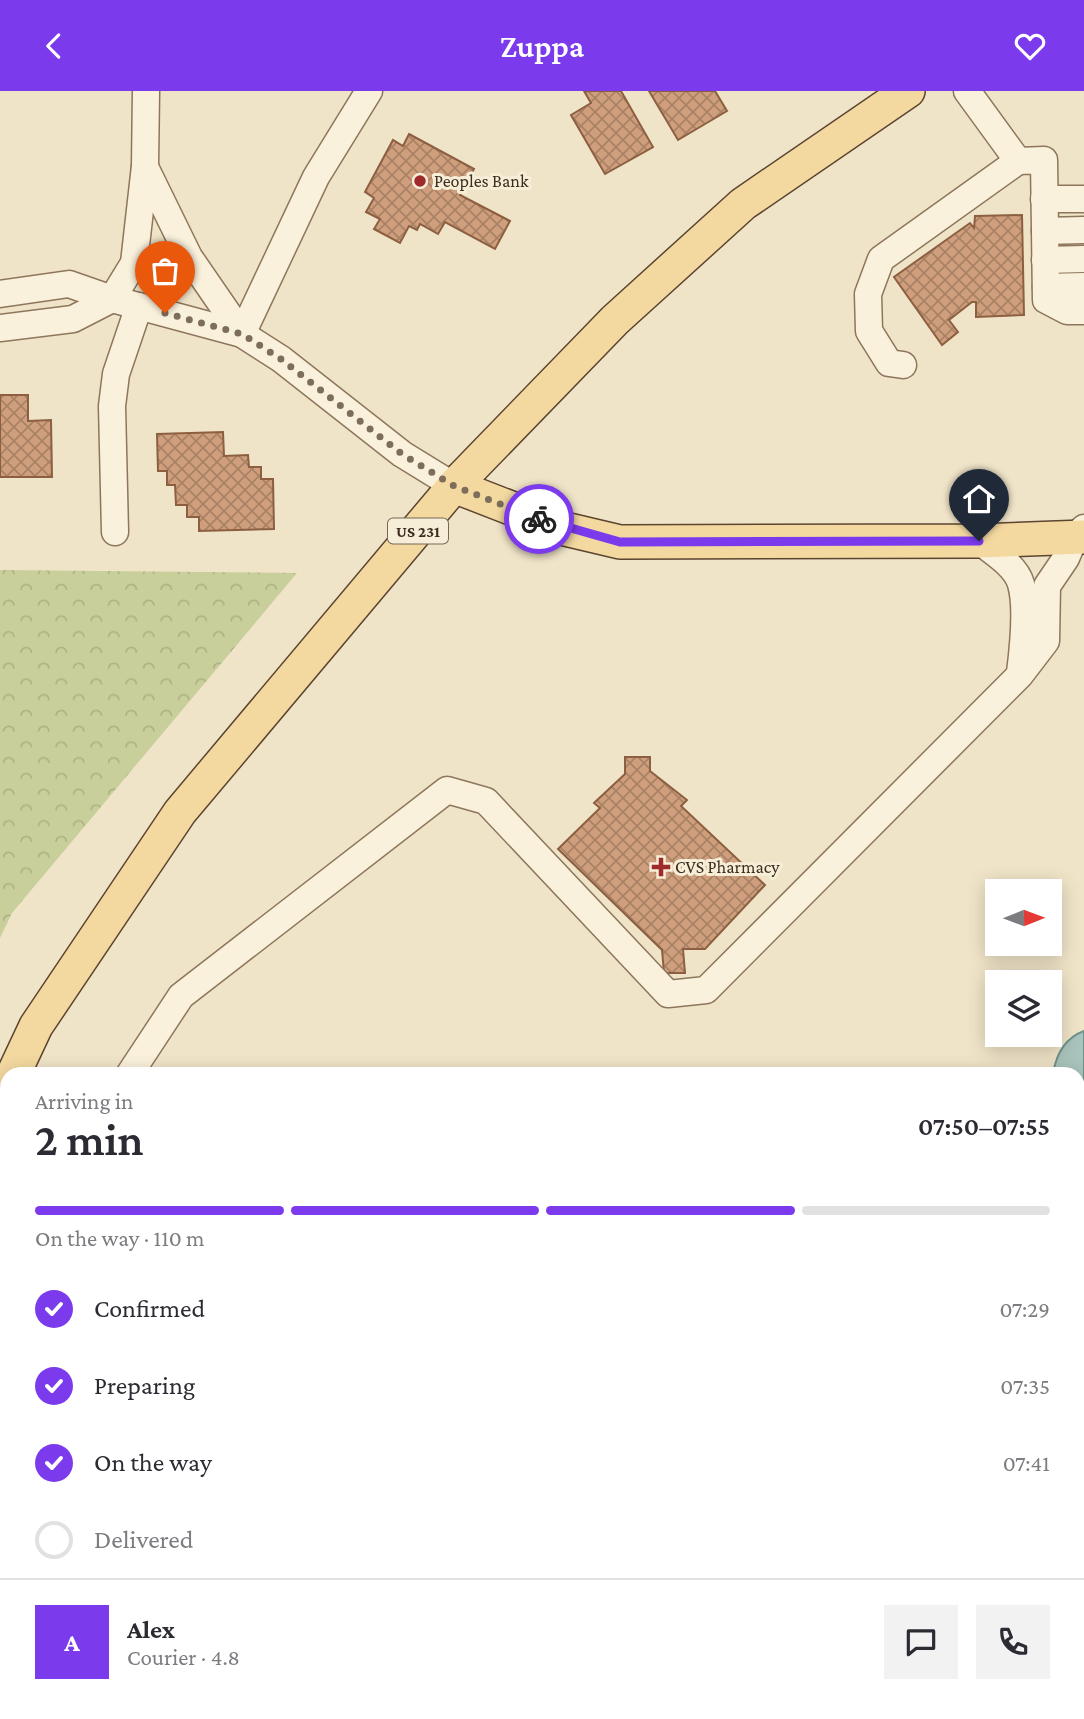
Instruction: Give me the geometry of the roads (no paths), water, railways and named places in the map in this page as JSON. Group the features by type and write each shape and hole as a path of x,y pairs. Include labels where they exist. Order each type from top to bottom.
{"main road":[{"name":"US 231","path":"17,1067 36,1026 180,811 454,486 615,320 743,204 908,91"},
{"path":"454,486 565,529 620,542 979,541 1081,534"}],"street":[{"path":"0,328 73,319 112,299 134,263 145,166 146,91"},
{"path":"242,334 316,177 369,91"},
{"path":"967,91 1031,161 1045,245 1046,300 1067,311 1084,311"},
{"path":"903,365 889,363 869,331 868,294 881,259 1031,161"},
{"path":"145,166 189,257 242,334"},
{"path":"1045,245 1084,199"},
{"path":"1045,245 1084,216"},
{"path":"1045,245 1084,230"},
{"path":"1045,245 1084,244"},
{"path":"1045,245 1084,259"},
{"path":"1045,245 1084,274"},
{"path":"1045,245 1084,286"},
{"path":"0,294 69,284 112,299 242,334 281,359 402,454 454,486"},
{"path":"115,532 111,406 116,374 139,306"},
{"path":"134,1067 181,996 447,790 485,801 668,994 706,990 1020,675 1046,641 1047,586 1081,534"},
{"path":"979,541 1006,562 1021,583 1024,640 1020,675"}],"water":[{"path":"1084,1031 1084,1067 1054,1067 1063,1048"}],"place":[{"name":"Peoples Bank","path":"420,181"},
{"name":"CVS Pharmacy","path":"661,867"}]}
